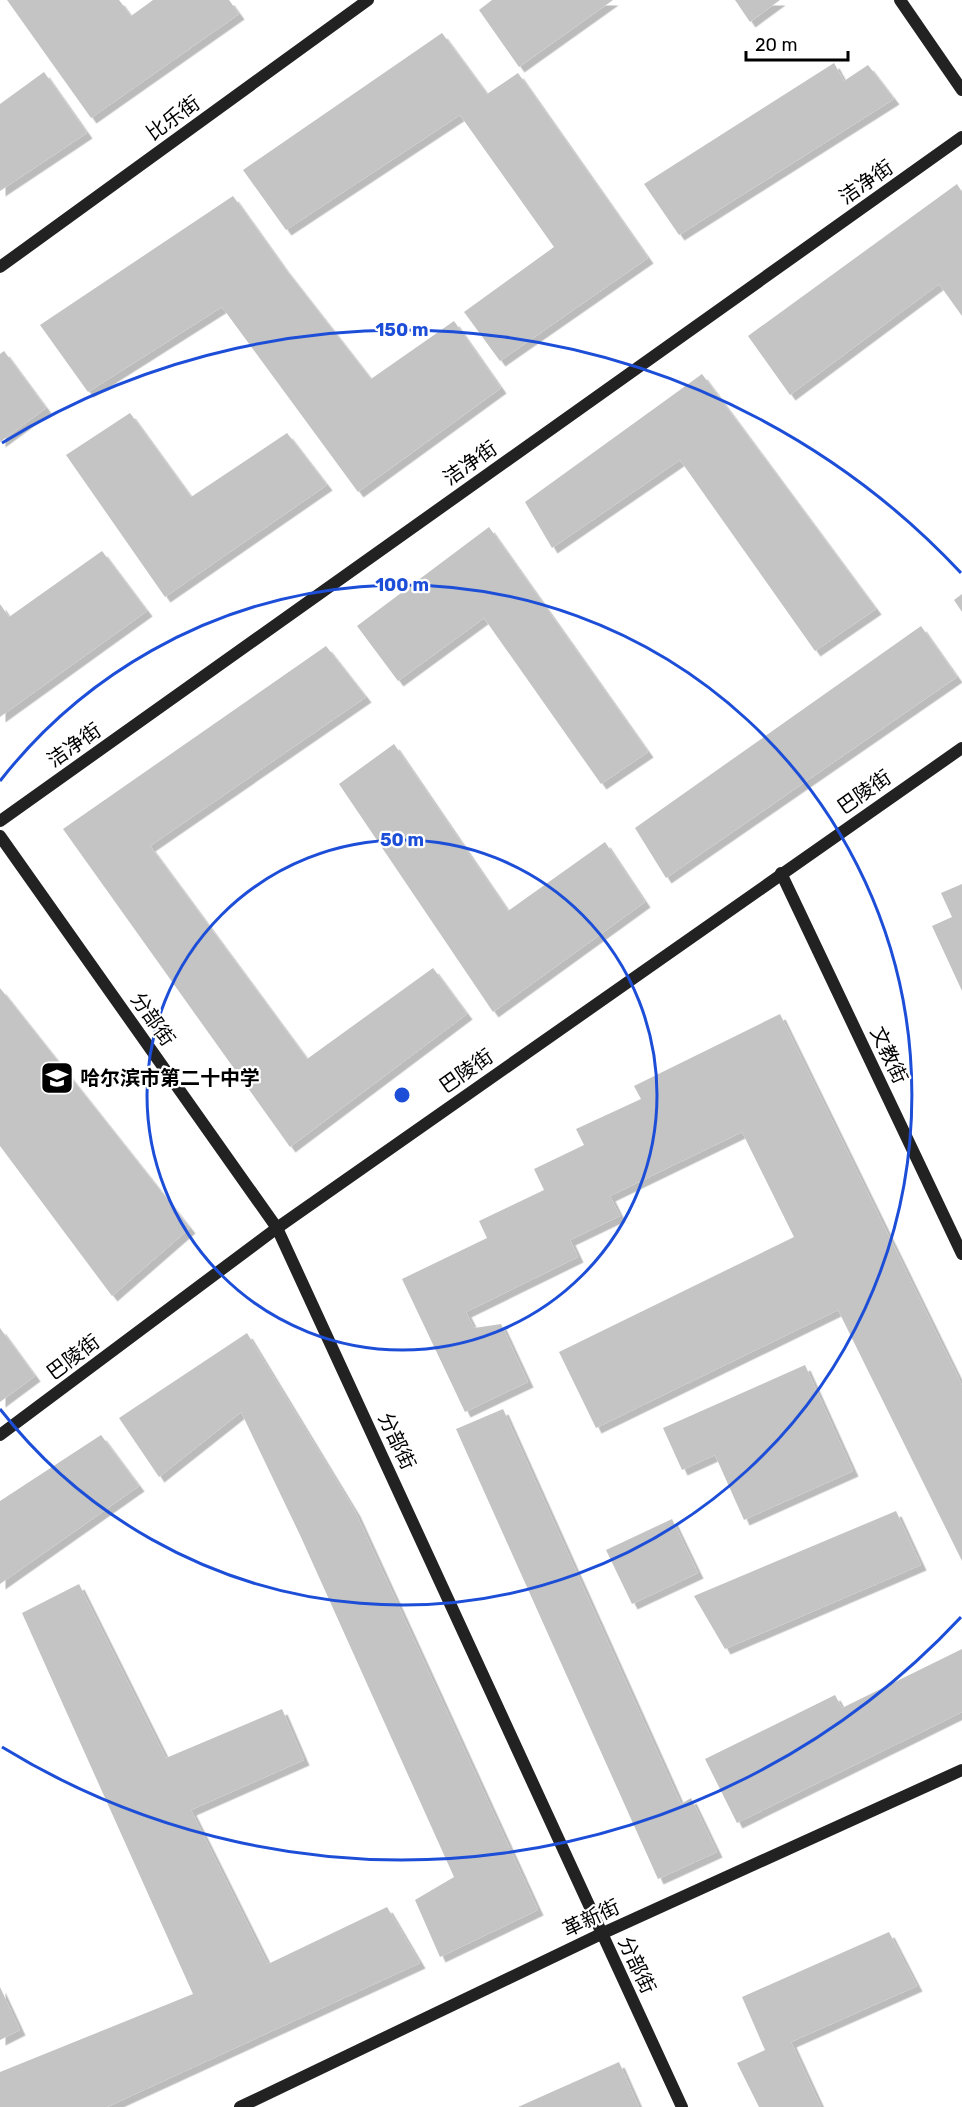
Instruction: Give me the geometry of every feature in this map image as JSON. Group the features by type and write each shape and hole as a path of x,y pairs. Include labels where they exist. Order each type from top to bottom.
{"street":[{"name":"比乐街","path":"0,267 368,0"},
{"path":"900,0 962,90"},
{"name":"洁净街","path":"0,821 962,137"},
{"name":"巴陵街","path":"0,1435 277,1228 962,748"},
{"name":"分部街","path":"0,836 277,1228 682,2107"},
{"name":"文教街","path":"781,873 962,1254"},
{"name":"革新街","path":"240,2107 601,1934 962,1770"}],"building":[{"path":"7,0 119,0 131,16 153,0 229,0 239,14 91,118"},
{"path":"492,0 613,0 519,67 479,10"},
{"path":"735,0 780,0 750,22"},
{"path":"442,33 487,94 518,73 648,258 500,361 464,312 554,247 460,115 286,230 243,170"},
{"path":"834,63 844,81 868,65 894,99 679,235 644,184"},
{"path":"44,72 87,133 0,191 0,104"},
{"path":"957,184 962,192 962,316 939,284 790,395 748,336"},
{"path":"233,196 283,266 371,379 454,321 501,388 358,492 222,307 88,392 40,325"},
{"path":"4,351 46,408 0,442 0,354"},
{"path":"702,374 876,609 815,651 680,460 552,548 525,502"},
{"path":"130,413 191,497 287,433 327,485 165,597 66,455"},
{"path":"489,527 648,752 601,784 484,618 398,681 357,626"},
{"path":"102,551 147,611 0,717 0,604 9,617"},
{"path":"962,594 962,612 954,600"},
{"path":"921,626 957,677 666,878 635,828"},
{"path":"326,646 366,697 150,846 307,1059 433,968 467,1014 290,1147 63,829"},
{"path":"394,744 508,911 605,842 645,902 493,1012 339,784"},
{"path":"962,884 962,991 932,926 952,917 941,893"},
{"path":"0,988 190,1228 112,1296 0,1146"},
{"path":"780,1014 962,1385 962,1561 838,1310 596,1428 559,1352 794,1237 742,1132 610,1196 620,1216 570,1240 578,1257 466,1312 474,1328 501,1324 528,1382 465,1412 402,1279 487,1238 479,1221 544,1190 534,1169 584,1145 576,1129 641,1099 634,1086"},
{"path":"0,1328 35,1376 0,1402"},
{"path":"247,1333 355,1511 538,1910 440,1957 415,1900 454,1877 300,1535 241,1412 159,1477 119,1418"},
{"path":"805,1365 853,1471 744,1520 715,1455 682,1470 663,1428"},
{"path":"503,1409 681,1804 691,1798 717,1852 658,1879 456,1429"},
{"path":"101,1435 139,1486 0,1584 0,1501"},
{"path":"896,1511 921,1565 725,1649 694,1596"},
{"path":"672,1519 698,1573 632,1604 606,1550"},
{"path":"79,1584 166,1758 282,1709 304,1760 191,1810 268,1964 387,1907 420,1963 107,2107 0,2107 0,2072 193,1994 22,1613"},
{"path":"962,1649 962,1712 737,1823 705,1759 835,1695 842,1708"},
{"path":"889,1932 917,1986 791,2042 821,2107 759,2107 737,2063 765,2050 742,1997"},
{"path":"0,1987 20,2030 0,2040"},
{"path":"619,2062 639,2107 518,2107"}],"place":[{"name":"哈尔滨市第二十中学","path":"57,1078"}]}
